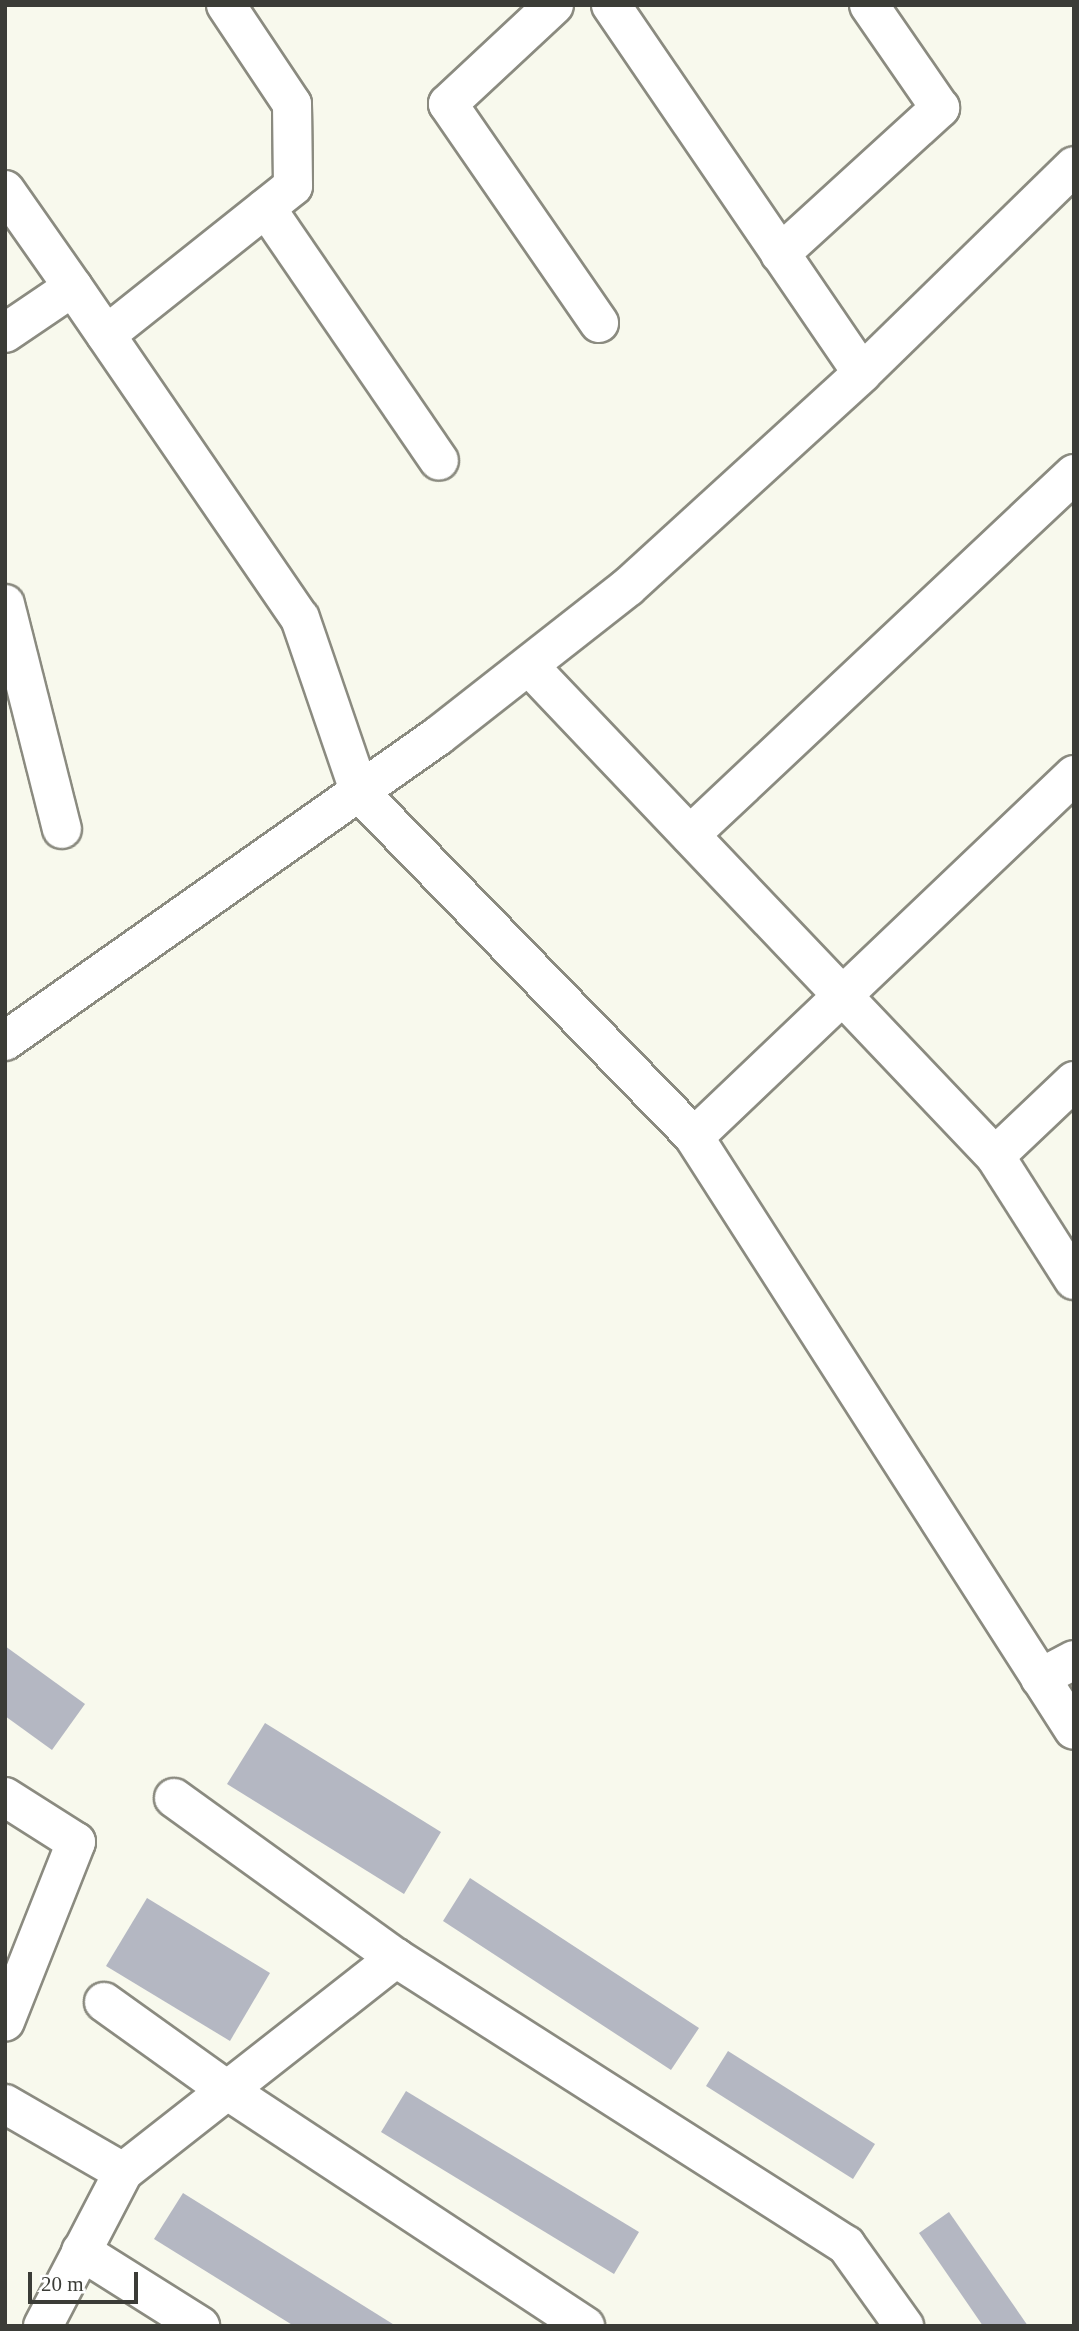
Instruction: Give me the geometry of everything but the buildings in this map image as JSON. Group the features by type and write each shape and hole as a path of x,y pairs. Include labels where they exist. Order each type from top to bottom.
{"street":[{"path":"106,335 293,186 292,104 226,5"},
{"path":"554,5 448,104 600,323"},
{"path":"611,5 862,373"},
{"path":"780,254 940,108 869,5"},
{"path":"5,1041 360,793 529,666 704,521 862,373 1074,166"},
{"path":"5,190 300,618 360,793 694,1137 1074,1730"},
{"path":"266,208 439,461"},
{"path":"5,333 73,288"},
{"path":"690,835 1074,474"},
{"path":"5,604 62,829"},
{"path":"529,666 995,1156 1074,1280"},
{"path":"694,1137 1074,775"},
{"path":"995,1156 1074,1081"},
{"path":"1041,1678 1074,1660"},
{"path":"5,1797 76,1842 5,2021"},
{"path":"174,1798 396,1958 846,2245 904,2326"},
{"path":"43,2326 123,2172 396,1958"},
{"path":"104,2002 227,2090 586,2326"},
{"path":"5,2104 123,2172"},
{"path":"81,2251 200,2326"}]}
